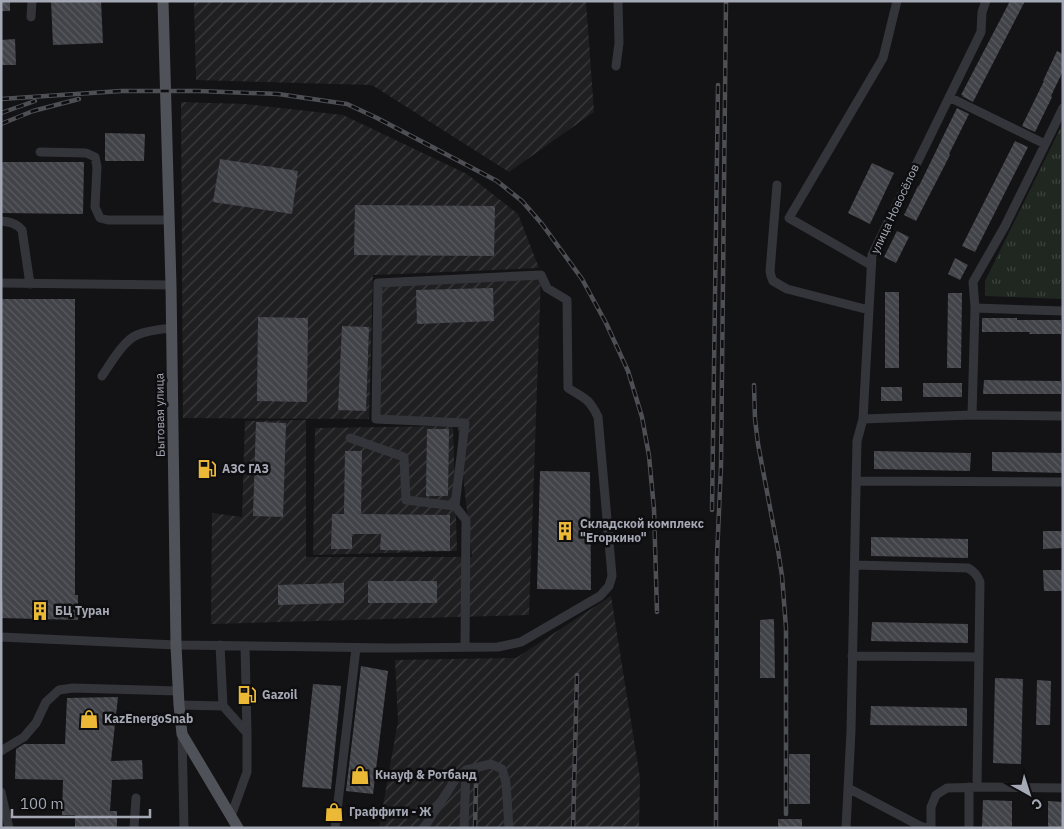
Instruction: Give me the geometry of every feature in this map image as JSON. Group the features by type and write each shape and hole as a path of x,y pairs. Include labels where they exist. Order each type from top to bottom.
{"main road":[{"name":"Бытовая улица","path":"163,1 172,328 176,645 182,734"},
{"path":"182,734 238,828"}],"street":[{"path":"31,17 32,1"},
{"path":"616,66 619,42 618,1"},
{"path":"871,265 789,218 883,58 897,1"},
{"name":"улица Новосёлов","path":"846,828 851,732 857,441 863,419 872,255 981,32 982,12 986,1"},
{"path":"949,97 1045,144"},
{"path":"972,415 975,308 973,282 1005,226 1063,108"},
{"path":"40,152 86,153 95,157 98,167 95,207 100,218 108,220 169,220"},
{"path":"776,185 770,271 774,281 787,289 869,310"},
{"path":"1,221 18,225 22,230 30,284"},
{"path":"1,637 176,645 356,648 498,647 521,642 600,596 609,586 612,576 598,417 588,400 568,388 567,300 547,288 541,275 378,283 376,418 465,423 455,506"},
{"path":"1,283 171,285"},
{"path":"975,308 1063,311"},
{"path":"102,376 127,342 138,334 172,328"},
{"path":"863,419 972,415 1063,416"},
{"path":"350,438 404,457 406,500 455,506 466,520 465,648"},
{"path":"856,480 1063,482"},
{"path":"854,565 968,568 978,576 980,582 979,657 973,787 969,828"},
{"path":"220,645 223,706 247,733"},
{"path":"231,816 247,772 245,646"},
{"path":"335,828 356,648"},
{"path":"852,656 979,657"},
{"path":"1,750 24,737 36,723 46,702 59,690 73,688 178,690"},
{"path":"179,705 223,706"},
{"name":"Бытовая улица","path":"182,734 184,828"},
{"path":"423,828 455,780 466,770 491,764 502,769 506,783 509,828"},
{"path":"464,828 466,770"},
{"path":"848,788 920,826 929,828 931,807 936,795 947,788 1063,788"},
{"path":"1,792 8,828"},
{"path":"134,828 136,798"}],"shaded area":[{"path":"194,1 586,1 594,112 509,172 372,85 196,80"},
{"path":"181,102 244,104 343,115 467,174 518,214 539,268 373,275 369,419 183,418"},
{"path":"541,275 529,615 211,624 212,513 242,517 245,421 306,420 306,557 472,557 457,420 376,419 378,283"},
{"path":"453,426 457,551 313,555 315,428"},
{"path":"611,596 640,778 639,828 379,828 398,721 395,660 516,658"}],"green space":[{"path":"1063,123 1063,299 985,296 985,281"}],"building":[{"path":"1,1 10,1 10,11 1,11"},
{"path":"51,1 101,1 103,43 53,45"},
{"path":"1010,1 1025,1 973,102 961,95"},
{"path":"15,39 16,65 1,65 1,40"},
{"path":"1057,51 1063,54 1063,71 1035,132 1022,126"},
{"path":"957,108 969,114 916,221 904,215"},
{"path":"105,133 145,134 144,161 105,161"},
{"path":"1015,141 1028,147 975,252 962,246"},
{"path":"220,159 298,171 292,214 213,202"},
{"path":"2,162 84,162 83,214 1,213"},
{"path":"872,163 894,173 870,224 848,213"},
{"path":"355,205 495,206 494,256 354,255"},
{"path":"897,231 909,237 896,263 884,257"},
{"path":"955,258 968,265 960,280 948,274"},
{"path":"493,288 494,321 417,324 416,290"},
{"path":"885,292 899,292 899,368 885,368"},
{"path":"948,293 962,293 961,368 947,368"},
{"path":"1,299 75,299 75,595 78,595 78,620 1,618 3,593"},
{"path":"258,317 308,318 307,402 257,401"},
{"path":"982,318 1061,320 1061,334 982,332"},
{"path":"342,326 369,327 366,411 338,410"},
{"path":"984,380 1061,381 1061,394 983,394"},
{"path":"923,383 962,383 962,397 923,397"},
{"path":"881,387 902,387 902,401 881,401"},
{"path":"256,422 286,423 283,517 253,516"},
{"path":"427,429 449,429 448,496 426,496"},
{"path":"345,451 362,451 361,514 450,515 450,551 380,550 381,534 352,534 352,549 331,549 332,514 344,514"},
{"path":"874,451 971,453 970,471 874,469"},
{"path":"992,452 1063,453 1063,473 992,471"},
{"name":"Складской комплекс \"Егоркино\"","path":"540,471 590,472 591,590 537,589"},
{"path":"1043,531 1063,531 1063,548 1043,549"},
{"path":"871,537 968,539 968,558 871,556"},
{"path":"1043,570 1063,570 1063,591 1044,591"},
{"path":"368,581 437,581 437,603 368,603"},
{"path":"344,583 344,603 278,605 278,585"},
{"path":"774,619 775,678 760,678 760,620"},
{"path":"872,622 968,624 968,643 871,641"},
{"path":"361,666 388,671 373,794 346,791"},
{"path":"995,678 1023,679 1021,764 993,763"},
{"path":"1037,680 1051,681 1050,725 1036,725"},
{"path":"313,684 341,686 331,789 302,787"},
{"path":"118,697 111,761 142,760 143,779 112,780 110,811 117,811 117,828 75,828 75,815 62,815 63,780 15,779 16,749 24,744 65,744 67,698"},
{"path":"871,706 967,708 967,726 870,725"},
{"path":"789,754 810,754 810,804 789,804"},
{"path":"983,800 1012,801 1012,828 982,828"},
{"path":"1048,801 1063,802 1063,828 1048,828"},
{"path":"778,819 802,819 802,828 778,828"}],"railway":[{"path":"716,828 717,556 721,466 726,1"},
{"path":"712,510 718,85"},
{"path":"1,99 121,91 199,91 278,94 347,104 497,181 522,201 542,224 582,279 606,323 628,371 642,417 649,456 654,509 657,612"},
{"path":"1,124 33,111 79,99"},
{"path":"1,113 35,101"},
{"path":"754,385 758,444 782,576 786,628 786,814"},
{"path":"573,828 577,675"},
{"path":"475,828 476,785"}],"place":[{"name":"АЗС ГАЗ","path":"207,469"},
{"name":"Складской комплекс \"Егоркино\"","path":"565,531"},
{"name":"БЦ Туран","path":"40,611"},
{"name":"Gazoil","path":"247,695"},
{"name":"KazEnergoSnab","path":"89,719"},
{"name":"Кнауф & Ротбанд","path":"360,775"},
{"name":"Граффити - Ж","path":"334,812"}]}
